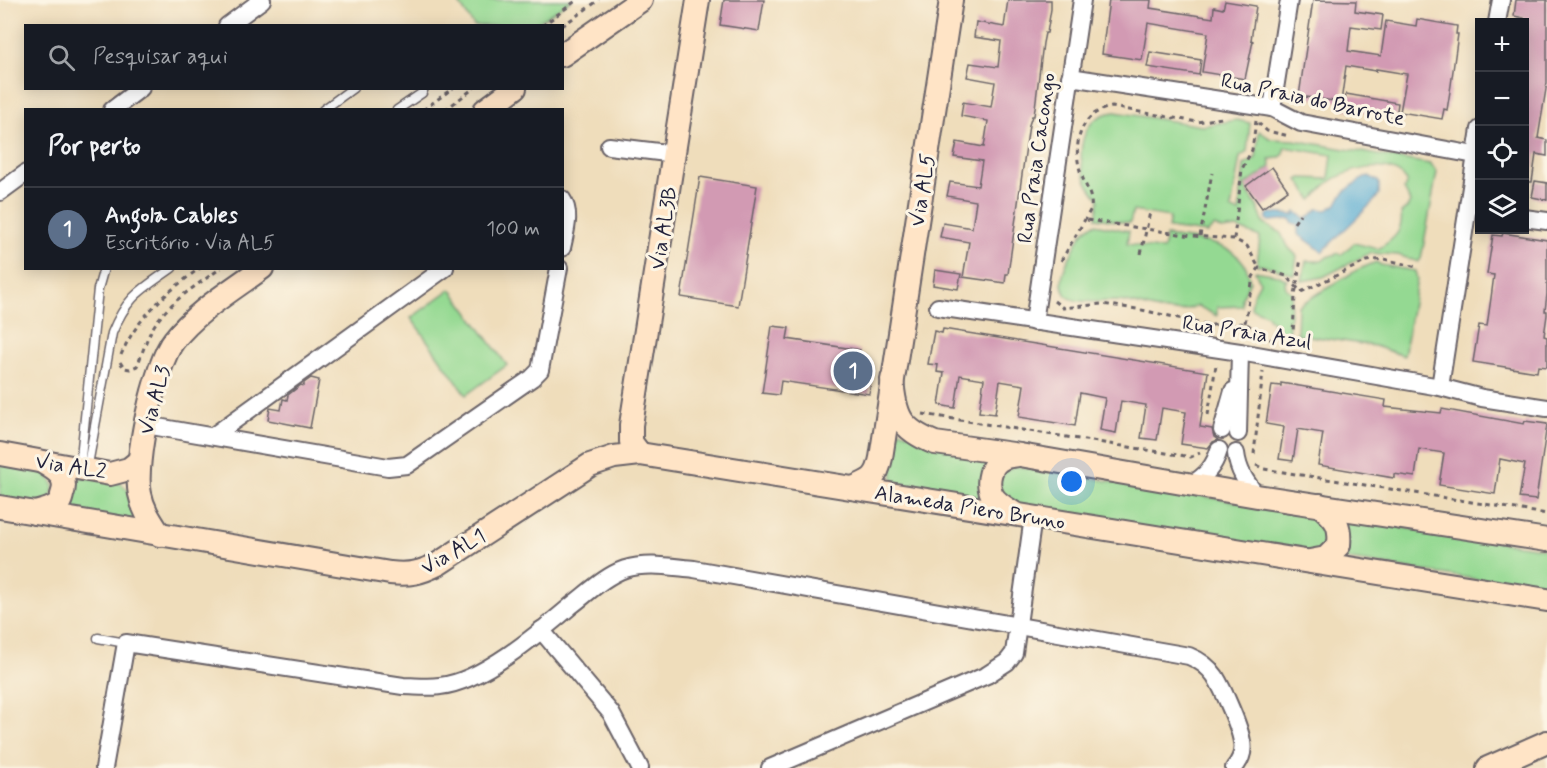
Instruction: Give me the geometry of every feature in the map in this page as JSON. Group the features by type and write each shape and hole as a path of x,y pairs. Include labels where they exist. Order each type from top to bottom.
{"street":[{"path":"230,24 262,0"},
{"path":"564,54 642,0"},
{"name":"Via AL3B","path":"640,454 631,442 632,425 698,0"},
{"name":"Via AL5","path":"892,379 951,0"},
{"name":"Rua Praia Cacongo","path":"1034,322 1082,0"},
{"path":"1272,108 1289,0"},
{"path":"1498,18 1501,0"},
{"name":"Rua Praia do Barrote","path":"1070,77 1272,108 1301,123 1475,155"},
{"path":"115,108 138,90"},
{"path":"488,108 512,90"},
{"path":"609,146 675,154"},
{"path":"1440,387 1474,212 1475,155"},
{"path":"0,192 24,174"},
{"path":"564,202 567,207 568,219 564,238"},
{"path":"1529,219 1547,221"},
{"name":"Via AL3","path":"160,535 146,514 139,492 139,461 157,374 171,343 193,317 259,270"},
{"path":"213,436 442,270"},
{"path":"146,425 388,467 407,465 532,378 540,370 559,270"},
{"name":"Rua Praia Azul","path":"938,307 1240,352 1440,387 1482,398 1547,408"},
{"path":"1222,429 1239,370 1240,352"},
{"path":"892,379 894,406 904,425 935,443 1020,455 1257,496 1547,540"},
{"name":"Alameda Piero Bruno","path":"854,488 867,482 878,471 892,379"},
{"path":"1191,485 1204,477 1215,462 1211,450"},
{"path":"1236,453 1240,473 1257,496"},
{"name":"Via AL2","path":"0,454 110,474 129,470 139,461"},
{"name":"Via AL1","path":"0,507 390,573 410,574 438,564 590,465 614,457 640,454 854,488"},
{"path":"770,768 998,669 1006,663 1014,652 1018,626 1025,516 1003,506 992,495 989,479 993,466 1003,458 1020,455"},
{"path":"35,513 60,503 64,490 64,478 58,471 40,462"},
{"name":"Alameda Piero Bruno","path":"854,488 1547,600"},
{"path":"1310,561 1326,558 1339,545 1340,528 1320,505"},
{"path":"104,768 126,643 403,686 441,686 476,674 495,663 614,574 635,566 657,566 694,569 1198,659 1214,675 1242,740 1241,760 1234,768"},
{"path":"541,630 611,713 640,768"},
{"path":"1488,768 1547,742"}],"lane":[{"path":"326,108 349,90"},
{"path":"401,108 423,90"},
{"path":"83,469 99,289 104,270"},
{"path":"83,469 112,333 119,316 126,304 138,292 169,270"},
{"path":"98,638 126,643"}],"path":[{"path":"545,24 578,0"},
{"path":"564,25 599,0"},
{"path":"426,108 450,90"},
{"path":"448,108 471,90"},
{"path":"1060,263 1087,220 1093,200 1081,173 1078,157 1082,128 1088,117 1112,107 1197,122 1224,117"},
{"path":"1234,239 1242,169 1252,150 1256,121"},
{"path":"1200,236 1212,173"},
{"path":"1141,254 1150,212"},
{"path":"1294,223 1300,214"},
{"path":"1087,220 1234,239 1247,246 1259,268 1287,276 1301,292 1367,261 1384,259 1417,267"},
{"path":"1052,297 1054,303 1063,308 1102,304 1210,325 1245,323 1277,344 1288,342 1293,333 1295,295 1301,258"},
{"path":"1245,323 1253,277 1259,268"},
{"path":"197,270 168,291 143,318 121,356 120,362 124,368 130,369 137,366 152,329 175,302 218,270"},
{"path":"1217,359 1215,374 1222,429"},
{"path":"1263,367 1253,459 1258,467 1547,514"},
{"path":"1215,374 1221,375"},
{"path":"930,415 1191,457 1211,450"}],"green space":[{"path":"457,0 571,0 535,24 473,24"},
{"path":"1115,112 1202,126 1237,120 1250,123 1247,152 1240,157 1231,209 1239,213 1244,165 1256,158 1259,131 1271,139 1294,140 1430,164 1437,172 1421,259 1418,262 1398,255 1370,253 1323,277 1302,281 1306,261 1322,261 1339,253 1341,255 1354,243 1378,249 1388,242 1399,230 1401,213 1410,202 1404,189 1407,181 1390,169 1379,168 1367,168 1343,175 1325,186 1312,200 1298,180 1301,178 1329,179 1332,155 1285,147 1284,154 1279,158 1269,159 1271,167 1244,186 1257,206 1264,224 1280,232 1289,248 1297,256 1294,275 1272,267 1257,265 1260,237 1237,228 1221,230 1215,226 1207,233 1168,228 1170,217 1133,211 1130,223 1096,218 1099,200 1088,184 1084,173 1081,150 1087,129 1094,121 1103,115"},
{"path":"1095,224 1129,231 1127,244 1163,250 1166,236 1211,243 1232,252 1246,267 1250,281 1242,298 1242,306 1217,307 1217,316 1198,306 1182,311 1172,311 1125,302 1081,301 1068,297 1062,284 1065,269 1080,236"},
{"path":"1376,262 1415,271 1417,279 1404,356 1375,346 1297,334 1298,306 1357,270"},
{"path":"1255,271 1278,275 1287,280 1286,288 1292,293 1288,335 1280,332 1266,314 1251,308 1253,295 1260,282"},
{"path":"451,289 507,365 466,395 411,318"},
{"path":"899,430 989,460 983,501 902,487 893,480 892,467"},
{"path":"0,462 45,470 54,486 47,504 0,501"},
{"path":"1016,466 1324,516 1333,539 1314,556 1009,506 998,484 1004,472"},
{"path":"82,477 120,483 129,491 140,524 72,510 71,491 75,482"},
{"path":"1344,519 1547,549 1547,590 1338,558"}],"water":[{"path":"1369,176 1379,182 1379,194 1322,252 1298,234 1298,225 1292,223 1291,219 1267,220 1267,215 1270,213 1294,215 1296,212 1305,220 1318,209 1327,210 1337,204 1350,187"}],"building":[{"path":"724,0 764,0 759,31 720,25"},
{"path":"1008,0 1051,0 1051,9 1043,43 1034,116 1029,125 1005,283 963,277 969,242 940,237 943,223 972,228 976,201 947,196 950,182 978,186 982,161 954,157 957,142 984,147 988,121 961,116 963,102 991,107 995,82 967,77 970,63 998,67 1001,41 974,37 976,22 1004,27"},
{"path":"1109,0 1151,0 1150,8 1213,18 1214,7 1223,9 1225,1 1256,6 1251,40 1253,41 1245,79 1202,72 1208,33 1148,23 1142,60 1102,54"},
{"path":"1313,0 1356,1 1355,11 1383,15 1381,30 1351,26 1348,51 1381,56 1386,21 1416,26 1417,19 1457,26 1456,34 1458,34 1447,110 1444,109 1442,119 1400,112 1407,74 1376,69 1376,71 1346,66 1341,102 1299,96"},
{"path":"1516,0 1547,0 1547,83 1538,138 1547,140 1547,156 1536,154 1532,182 1529,182 1529,18 1514,16"},
{"path":"1150,52 1201,60 1199,75 1147,67"},
{"path":"1346,94 1398,103 1396,118 1344,109"},
{"path":"1272,167 1288,190 1262,208 1246,186"},
{"path":"700,177 757,186 738,306 681,297"},
{"path":"1535,181 1547,183 1547,200 1532,197"},
{"path":"1509,234 1547,240 1545,311 1547,315 1544,336 1547,337 1547,367 1538,366 1537,372 1473,362 1479,325 1487,326 1494,275 1487,274 1493,235"},
{"path":"935,270 961,274 958,289 933,285"},
{"path":"772,326 789,328 787,339 860,350 856,373 872,375 869,394 781,381 779,395 762,393"},
{"path":"943,329 1208,372 1200,427 1212,429 1214,437 1218,440 1208,448 1181,444 1186,412 1162,408 1157,440 1141,438 1146,405 1121,401 1116,433 1100,430 1105,398 1080,393 1075,426 1019,417 1024,385 1000,381 995,414 979,412 984,379 960,375 955,408 939,405 944,373 937,372 938,365 928,364 934,331 942,333"},
{"path":"311,378 319,380 310,428 268,420 270,408 281,410 283,399 287,400 288,395 301,385 304,386 304,383"},
{"path":"1281,383 1386,400 1385,407 1441,413 1442,409 1524,424 1525,421 1547,424 1536,500 1519,498 1525,464 1500,459 1495,494 1439,485 1444,453 1419,449 1415,477 1394,474 1394,478 1318,465 1323,433 1298,429 1293,461 1279,459 1284,427 1266,424 1272,385 1281,386"}],"place":[{"name":"Angola Cables","path":"853,371"}]}
